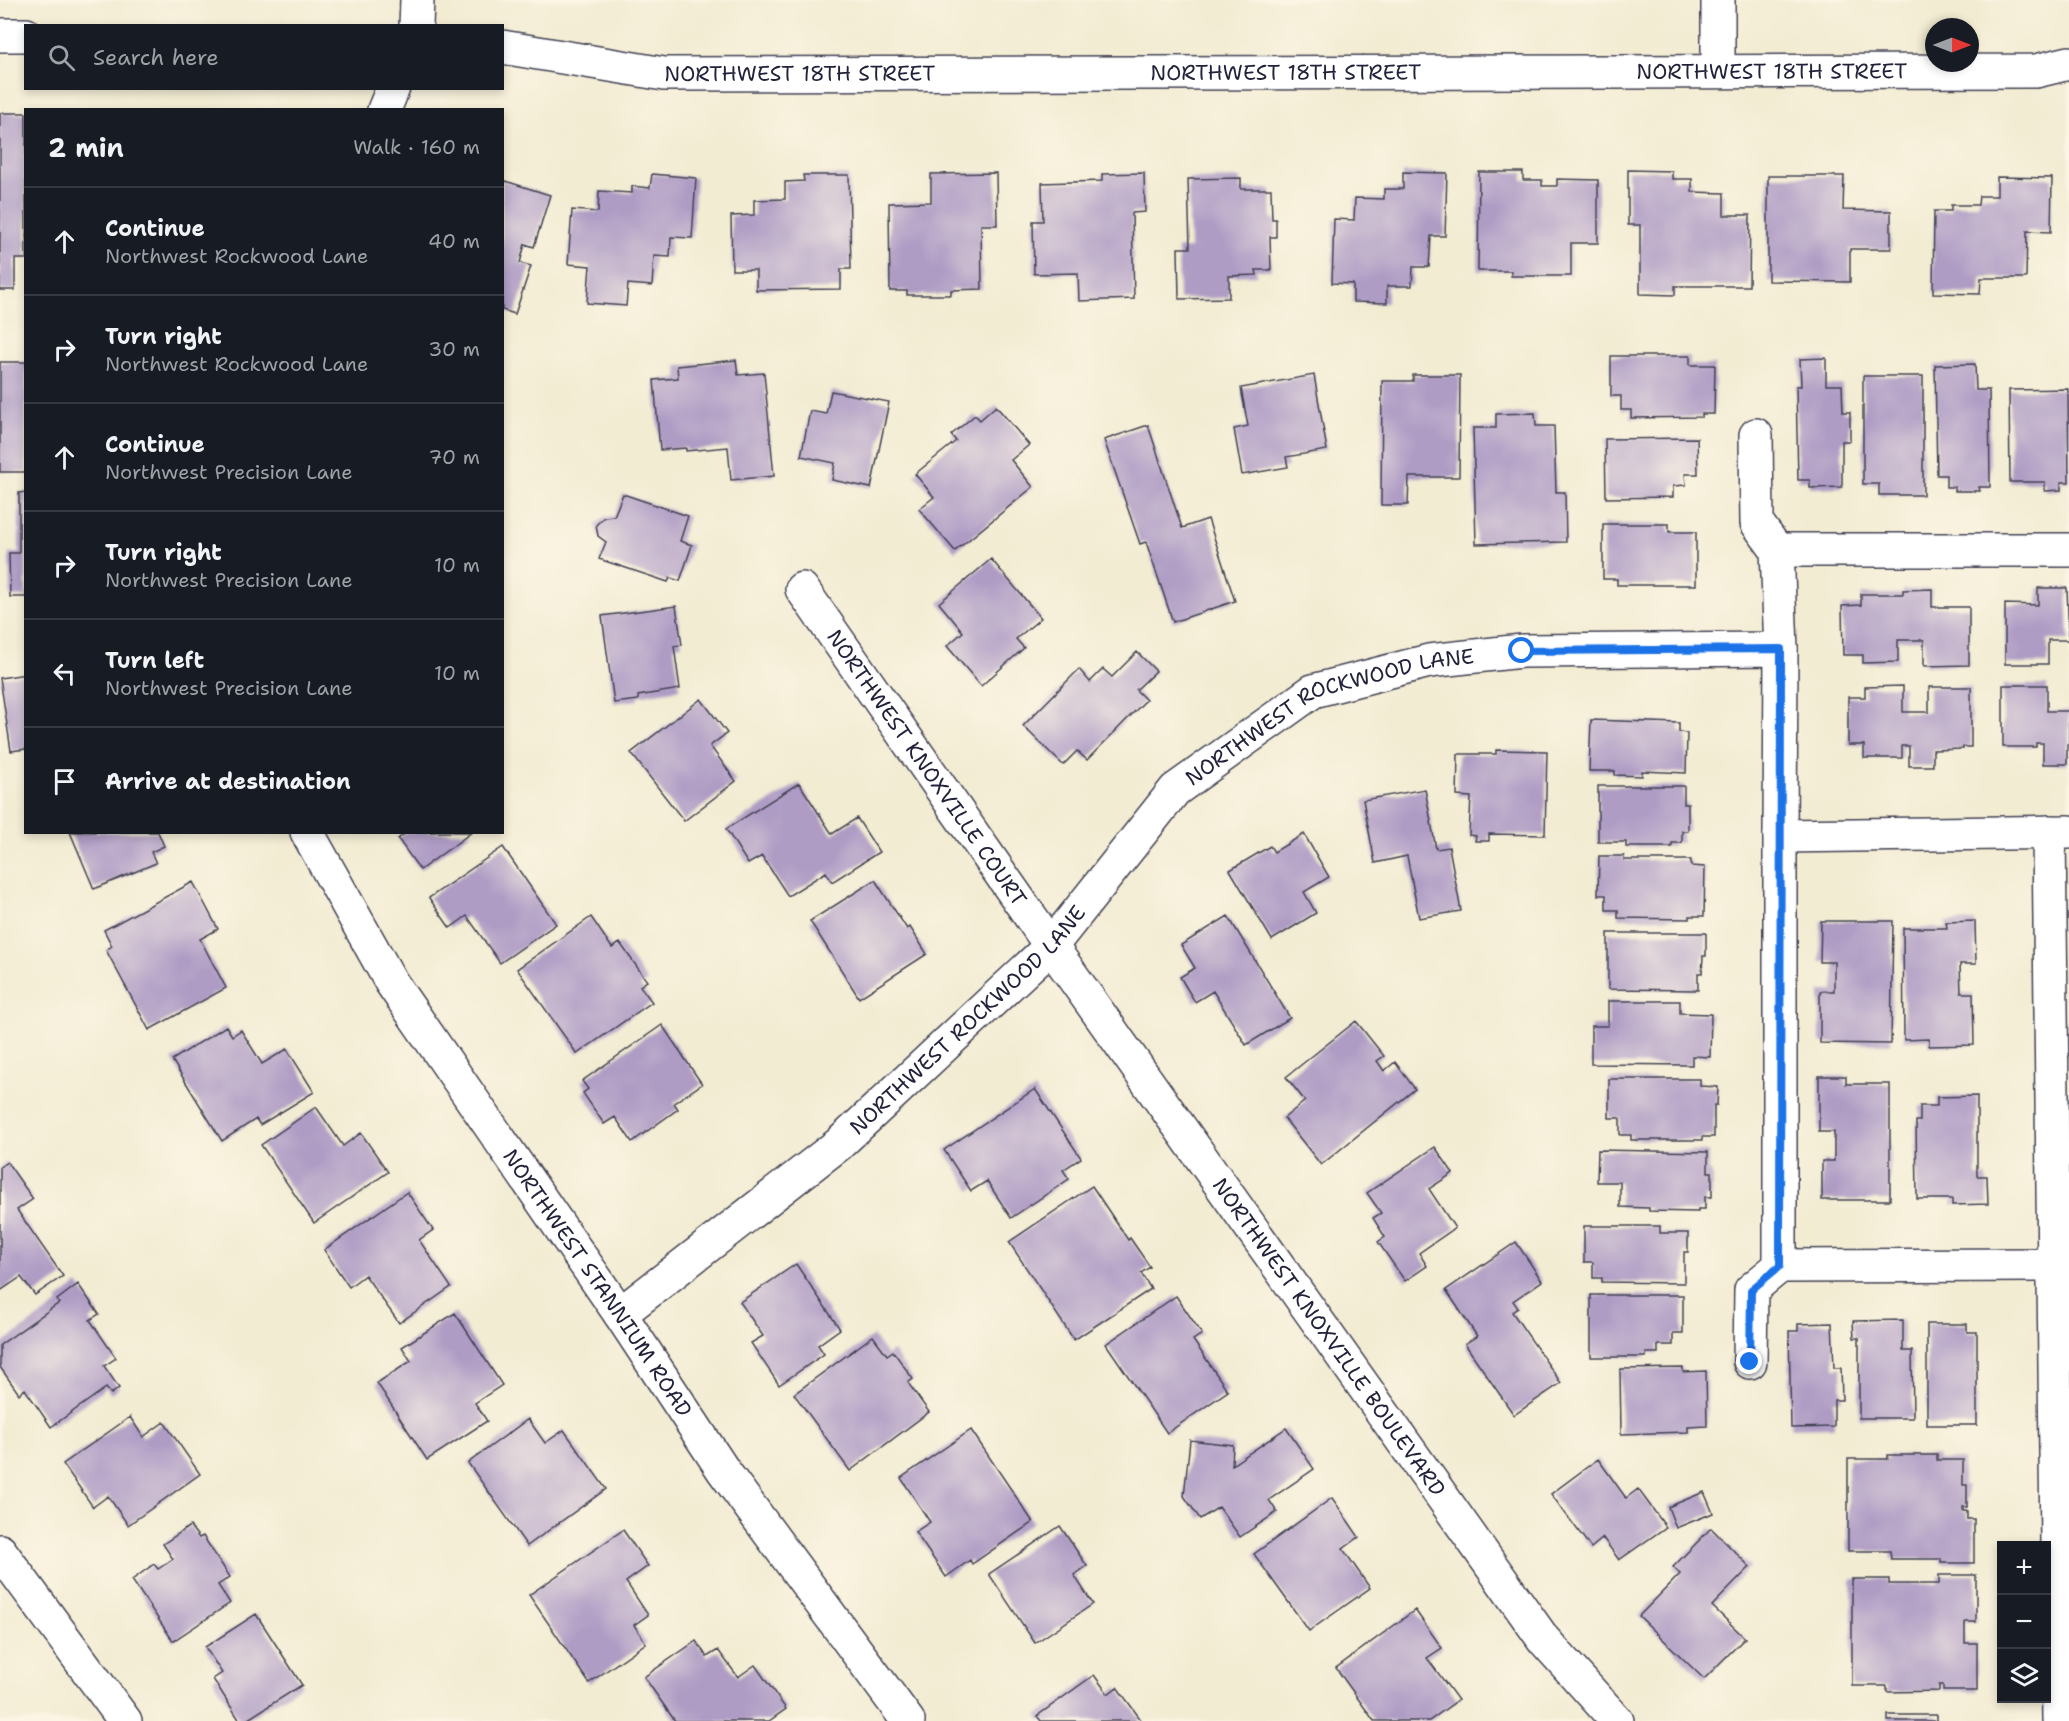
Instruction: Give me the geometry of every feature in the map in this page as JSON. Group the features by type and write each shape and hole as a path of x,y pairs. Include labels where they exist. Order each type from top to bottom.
{"street":[{"path":"416,24 417,0"},
{"path":"1718,0 1718,72"},
{"path":"0,35 24,35"},
{"name":"NORTHWEST 18TH STREET","path":"504,47 664,74 2036,72 2069,63"},
{"path":"385,108 392,90"},
{"path":"1756,435 1757,523 1777,550 1781,649 1780,1266"},
{"path":"1777,550 2069,550"},
{"name":"NORTHWEST KNOXVILLE COURT","path":"802,589 1051,946"},
{"name":"NORTHWEST ROCKWOOD LANE","path":"620,1314 839,1144 1051,946 1175,790 1313,691 1429,661 1522,651 1781,649"},
{"path":"1780,836 2059,832 2053,1264 2059,1721"},
{"name":"NORTHWEST STANNIUM ROAD","path":"308,834 391,982 620,1314 723,1470 908,1721"},
{"name":"NORTHWEST KNOXVILLE BOULEVARD","path":"1051,946 1544,1640 1617,1721"},
{"path":"1750,1362 1751,1290 1780,1266 2053,1264"},
{"path":"0,1551 125,1721"}],"building":[{"path":"0,113 24,113 24,259 15,259 15,290 0,290"},
{"path":"1628,170 1672,171 1672,179 1692,179 1692,192 1724,193 1724,215 1750,215 1749,286 1675,286 1675,295 1640,294 1640,225 1628,225"},
{"path":"1403,172 1447,173 1445,236 1431,236 1429,267 1413,267 1412,286 1387,286 1387,303 1353,302 1353,284 1332,283 1334,219 1354,220 1355,198 1384,199 1384,189 1403,189"},
{"path":"1479,172 1523,172 1523,180 1542,180 1542,186 1557,186 1557,179 1598,180 1598,243 1571,243 1571,276 1511,276 1511,271 1478,271"},
{"path":"996,173 997,225 981,225 982,289 951,290 951,295 907,295 907,291 890,291 889,203 931,202 931,174"},
{"path":"1144,173 1145,212 1132,213 1134,299 1079,301 1078,273 1034,274 1033,221 1043,221 1042,183 1102,181 1102,174"},
{"path":"652,174 696,178 692,238 671,237 670,257 654,256 652,286 628,284 626,306 587,303 590,266 568,264 572,210 598,212 599,191 632,193 632,186 650,188"},
{"path":"803,175 849,175 851,269 841,269 841,289 756,290 756,270 732,270 731,216 754,215 754,200 785,199 785,182 804,181"},
{"path":"1768,176 1844,176 1843,210 1891,211 1891,249 1850,249 1850,282 1768,281"},
{"path":"1997,177 2052,178 2051,232 2027,231 2026,278 1981,278 1980,294 1933,293 1934,211 1951,211 1951,205 1978,205 1979,196 1997,196"},
{"path":"1241,178 1241,189 1271,189 1272,219 1276,219 1276,237 1270,237 1271,270 1256,270 1257,275 1229,276 1229,298 1179,299 1178,248 1190,248 1188,179"},
{"path":"504,181 550,195 534,247 525,244 520,263 531,266 515,314 504,311"},
{"path":"1611,356 1690,356 1690,365 1715,365 1714,414 1702,414 1702,417 1631,418 1631,410 1621,410 1621,396 1611,396"},
{"path":"1826,358 1826,385 1842,385 1843,412 1850,412 1850,441 1842,441 1842,487 1810,488 1810,480 1798,480 1796,386 1801,386 1800,359"},
{"path":"736,360 738,375 764,373 774,476 731,480 728,447 686,451 686,448 660,450 654,380 678,378 677,366"},
{"path":"0,362 24,362 24,472 0,472"},
{"path":"1975,364 1976,390 1989,390 1990,487 1979,487 1980,491 1955,491 1955,487 1946,487 1946,475 1937,475 1935,365"},
{"path":"1314,375 1327,450 1286,457 1288,467 1242,475 1234,429 1248,426 1241,388"},
{"path":"1413,375 1460,375 1459,477 1409,477 1408,505 1381,505 1382,381 1413,381"},
{"path":"1863,376 1923,376 1923,495 1879,495 1879,484 1863,484"},
{"path":"2068,389 2069,482 2061,482 2061,490 2045,491 2045,482 2010,482 2009,390"},
{"path":"831,391 889,402 871,488 832,480 835,463 801,456 810,411 826,414"},
{"path":"996,406 1029,445 1011,460 1033,487 955,551 919,509 934,497 915,474 956,441 951,435 975,415 980,420"},
{"path":"1535,413 1536,426 1554,426 1556,492 1565,492 1566,542 1476,544 1473,428 1496,428 1496,414"},
{"path":"1148,425 1182,528 1208,519 1235,601 1173,622 1146,542 1140,544 1104,440"},
{"path":"1697,438 1698,474 1685,474 1686,485 1673,486 1673,497 1606,498 1605,439"},
{"path":"24,492 24,597 10,597 9,553 19,553 19,493"},
{"path":"623,494 688,516 680,541 692,545 680,581 670,578 668,582 599,559 606,542 598,536 596,525 604,517 614,516"},
{"path":"1603,524 1669,524 1669,532 1696,532 1696,585 1617,585 1617,579 1603,579"},
{"path":"991,559 1041,618 1016,639 1024,648 981,686 947,646 963,632 939,603"},
{"path":"2038,588 2067,588 2069,640 2048,640 2048,664 2005,664 2005,604 2038,605"},
{"path":"1932,589 1932,607 1969,607 1969,665 1924,666 1924,640 1898,640 1898,662 1863,663 1863,655 1843,655 1842,606 1861,605 1861,594 1903,594 1903,590"},
{"path":"676,606 682,645 674,646 680,689 638,696 638,700 614,703 602,616"},
{"path":"1137,652 1156,671 1136,690 1146,700 1087,760 1077,751 1063,765 1023,726 1079,669 1090,682 1103,669 1112,677"},
{"path":"24,674 24,749 11,751 0,678"},
{"path":"2003,685 2047,685 2047,711 2069,711 2067,764 2043,764 2043,743 2036,743 2036,747 2003,747"},
{"path":"1903,686 1903,712 1929,712 1929,687 1971,687 1971,747 1933,750 1933,766 1909,766 1909,746 1902,746 1902,758 1864,758 1864,745 1848,745 1848,697 1865,697 1865,687"},
{"path":"701,699 727,733 710,746 736,781 684,821 631,753"},
{"path":"1591,720 1679,723 1679,732 1687,733 1686,773 1642,771 1642,776 1615,775 1615,771 1589,771"},
{"path":"1496,750 1547,751 1545,835 1489,834 1489,841 1475,841 1476,836 1469,835 1471,797 1457,796 1458,754 1496,754"},
{"path":"799,783 832,834 857,818 879,852 832,882 826,872 788,896 762,856 748,864 726,829"},
{"path":"1598,786 1684,786 1684,804 1688,804 1688,831 1682,831 1682,843 1672,843 1672,847 1626,847 1626,842 1598,842"},
{"path":"1425,789 1436,849 1449,847 1461,911 1419,918 1407,856 1375,863 1363,800"},
{"path":"71,834 159,834 164,846 151,852 156,863 94,889"},
{"path":"404,834 469,834 420,870 398,839"},
{"path":"1304,834 1329,877 1304,892 1316,913 1272,940 1230,870 1270,846 1274,852"},
{"path":"503,847 556,924 500,963 467,916 450,928 429,898"},
{"path":"1599,856 1624,856 1624,860 1691,860 1691,866 1705,867 1704,916 1690,916 1690,919 1618,918 1618,910 1606,910 1606,895 1598,895"},
{"path":"875,880 907,929 910,927 927,954 859,998 810,921"},
{"path":"193,882 218,929 200,939 226,988 149,1030 106,950 112,946 104,930"},
{"path":"1228,916 1290,1018 1246,1045 1213,991 1195,1002 1180,977 1195,968 1181,945"},
{"path":"591,917 612,948 620,943 647,981 640,986 652,1002 577,1054 517,969"},
{"path":"1821,921 1893,921 1891,1044 1820,1043 1820,991 1834,991 1834,962 1820,962"},
{"path":"1975,921 1976,964 1960,964 1961,993 1973,993 1974,1045 1929,1046 1929,1039 1904,1040 1903,928 1947,928 1946,922"},
{"path":"1608,933 1706,933 1706,956 1703,956 1702,973 1698,973 1698,990 1608,989"},
{"path":"1608,1001 1680,1001 1680,1013 1711,1014 1710,1057 1692,1056 1692,1065 1591,1064 1591,1026 1608,1026"},
{"path":"1356,1021 1384,1056 1377,1061 1384,1071 1395,1062 1415,1089 1321,1165 1284,1118 1305,1101 1286,1077"},
{"path":"662,1025 702,1084 674,1103 678,1109 632,1142 615,1117 604,1124 583,1093 588,1089 582,1081"},
{"path":"226,1026 232,1036 241,1030 262,1064 287,1049 314,1092 260,1125 256,1119 222,1141 172,1060"},
{"path":"1819,1076 1846,1076 1846,1084 1890,1084 1890,1200 1822,1200 1822,1161 1834,1161 1834,1132 1819,1132"},
{"path":"1609,1079 1700,1079 1700,1086 1718,1087 1717,1105 1714,1105 1714,1137 1702,1137 1702,1140 1631,1140 1631,1135 1620,1135 1620,1118 1609,1118"},
{"path":"1035,1089 1081,1158 1063,1170 1069,1179 1011,1218 987,1181 971,1191 944,1150"},
{"path":"1977,1096 1977,1176 1987,1176 1988,1204 1952,1205 1952,1199 1917,1199 1916,1121 1920,1121 1920,1106 1937,1106 1937,1097"},
{"path":"316,1107 343,1146 361,1133 388,1172 314,1223 261,1145"},
{"path":"1435,1147 1453,1173 1429,1189 1455,1228 1419,1253 1427,1266 1405,1281 1378,1242 1385,1237 1373,1218 1381,1213 1367,1193"},
{"path":"1598,1150 1708,1152 1708,1172 1712,1172 1712,1197 1705,1197 1705,1209 1698,1209 1698,1212 1649,1211 1649,1208 1620,1207 1620,1182 1597,1182"},
{"path":"7,1162 33,1199 17,1210 63,1276 35,1295 21,1277 0,1291 0,1167"},
{"path":"1092,1186 1128,1240 1130,1238 1150,1267 1141,1273 1151,1289 1074,1340 1009,1242"},
{"path":"407,1192 433,1230 419,1240 451,1287 399,1323 365,1275 349,1287 324,1250"},
{"path":"1584,1226 1660,1226 1660,1233 1688,1233 1688,1252 1684,1252 1684,1283 1602,1282 1602,1278 1593,1278 1593,1262 1584,1262"},
{"path":"1516,1242 1542,1281 1513,1301 1518,1308 1512,1312 1561,1383 1514,1415 1465,1344 1477,1336 1446,1290"},
{"path":"796,1264 840,1329 818,1345 824,1354 779,1385 751,1343 763,1336 740,1302"},
{"path":"78,1284 99,1314 90,1320 116,1358 104,1366 119,1388 111,1394 106,1388 51,1427 25,1389 19,1394 0,1367 0,1345 59,1303 57,1300"},
{"path":"1591,1295 1683,1295 1683,1334 1673,1334 1673,1345 1658,1345 1658,1353 1646,1353 1646,1357 1591,1357"},
{"path":"1176,1296 1202,1334 1193,1340 1228,1391 1167,1433 1106,1344"},
{"path":"455,1313 502,1385 475,1403 487,1421 427,1460 377,1383 411,1361 402,1347"},
{"path":"1903,1320 1903,1351 1912,1351 1913,1418 1859,1418 1859,1338 1854,1338 1853,1321"},
{"path":"1832,1323 1834,1368 1841,1368 1842,1400 1834,1400 1834,1427 1791,1428 1789,1331 1798,1331 1798,1324"},
{"path":"1927,1324 1967,1324 1967,1332 1977,1332 1977,1425 1927,1425"},
{"path":"873,1336 887,1355 893,1351 913,1379 908,1383 929,1412 850,1471 794,1394"},
{"path":"1683,1368 1683,1372 1706,1371 1707,1426 1688,1427 1688,1432 1621,1434 1620,1369"},
{"path":"130,1417 143,1437 164,1422 200,1474 128,1525 108,1496 93,1507 63,1464"},
{"path":"528,1419 545,1443 564,1430 606,1489 527,1546 468,1463"},
{"path":"1286,1428 1314,1469 1269,1500 1277,1512 1240,1537 1219,1507 1200,1519 1184,1496 1190,1440 1233,1445 1232,1465"},
{"path":"971,1430 1033,1522 972,1564 970,1560 946,1577 915,1532 930,1522 901,1478"},
{"path":"1888,1455 1937,1455 1937,1460 1963,1460 1963,1485 1967,1485 1967,1507 1963,1507 1963,1511 1967,1511 1967,1519 1974,1519 1974,1563 1941,1563 1941,1559 1891,1559 1890,1551 1848,1551 1848,1459 1888,1459"},
{"path":"1598,1459 1626,1498 1638,1489 1666,1527 1619,1560 1603,1538 1591,1548 1551,1494"},
{"path":"1704,1492 1713,1513 1676,1528 1668,1507"},
{"path":"1332,1498 1359,1537 1343,1549 1370,1588 1309,1631 1254,1554"},
{"path":"190,1526 199,1538 203,1536 230,1577 218,1585 230,1603 173,1641 132,1580 154,1564 158,1569 173,1559 163,1544"},
{"path":"1060,1526 1087,1566 1074,1575 1093,1604 1035,1643 989,1574"},
{"path":"1711,1528 1750,1567 1712,1606 1745,1638 1704,1679 1639,1616 1680,1574 1673,1567"},
{"path":"623,1530 648,1566 626,1582 648,1615 634,1625 646,1643 589,1683 529,1595"},
{"path":"1939,1575 1976,1575 1976,1622 1965,1622 1965,1643 1977,1643 1977,1691 1943,1691 1943,1685 1939,1685 1939,1691 1887,1692 1887,1686 1852,1686 1852,1579 1889,1579 1889,1584 1939,1584"},
{"path":"1415,1610 1442,1648 1427,1658 1458,1700 1429,1721 1374,1721 1336,1668"},
{"path":"256,1614 302,1685 245,1721 240,1721 213,1679 222,1673 205,1647"},
{"path":"696,1641 707,1657 718,1650 738,1677 755,1665 786,1709 769,1721 675,1721 644,1677"},
{"path":"1094,1675 1108,1694 1117,1687 1142,1721 1041,1721 1037,1716"},
{"path":"1888,1715 1937,1715 1937,1721 1888,1721"}],"route":[{"path":"1522,651 1781,649 1780,1266 1751,1290 1750,1362"}]}
